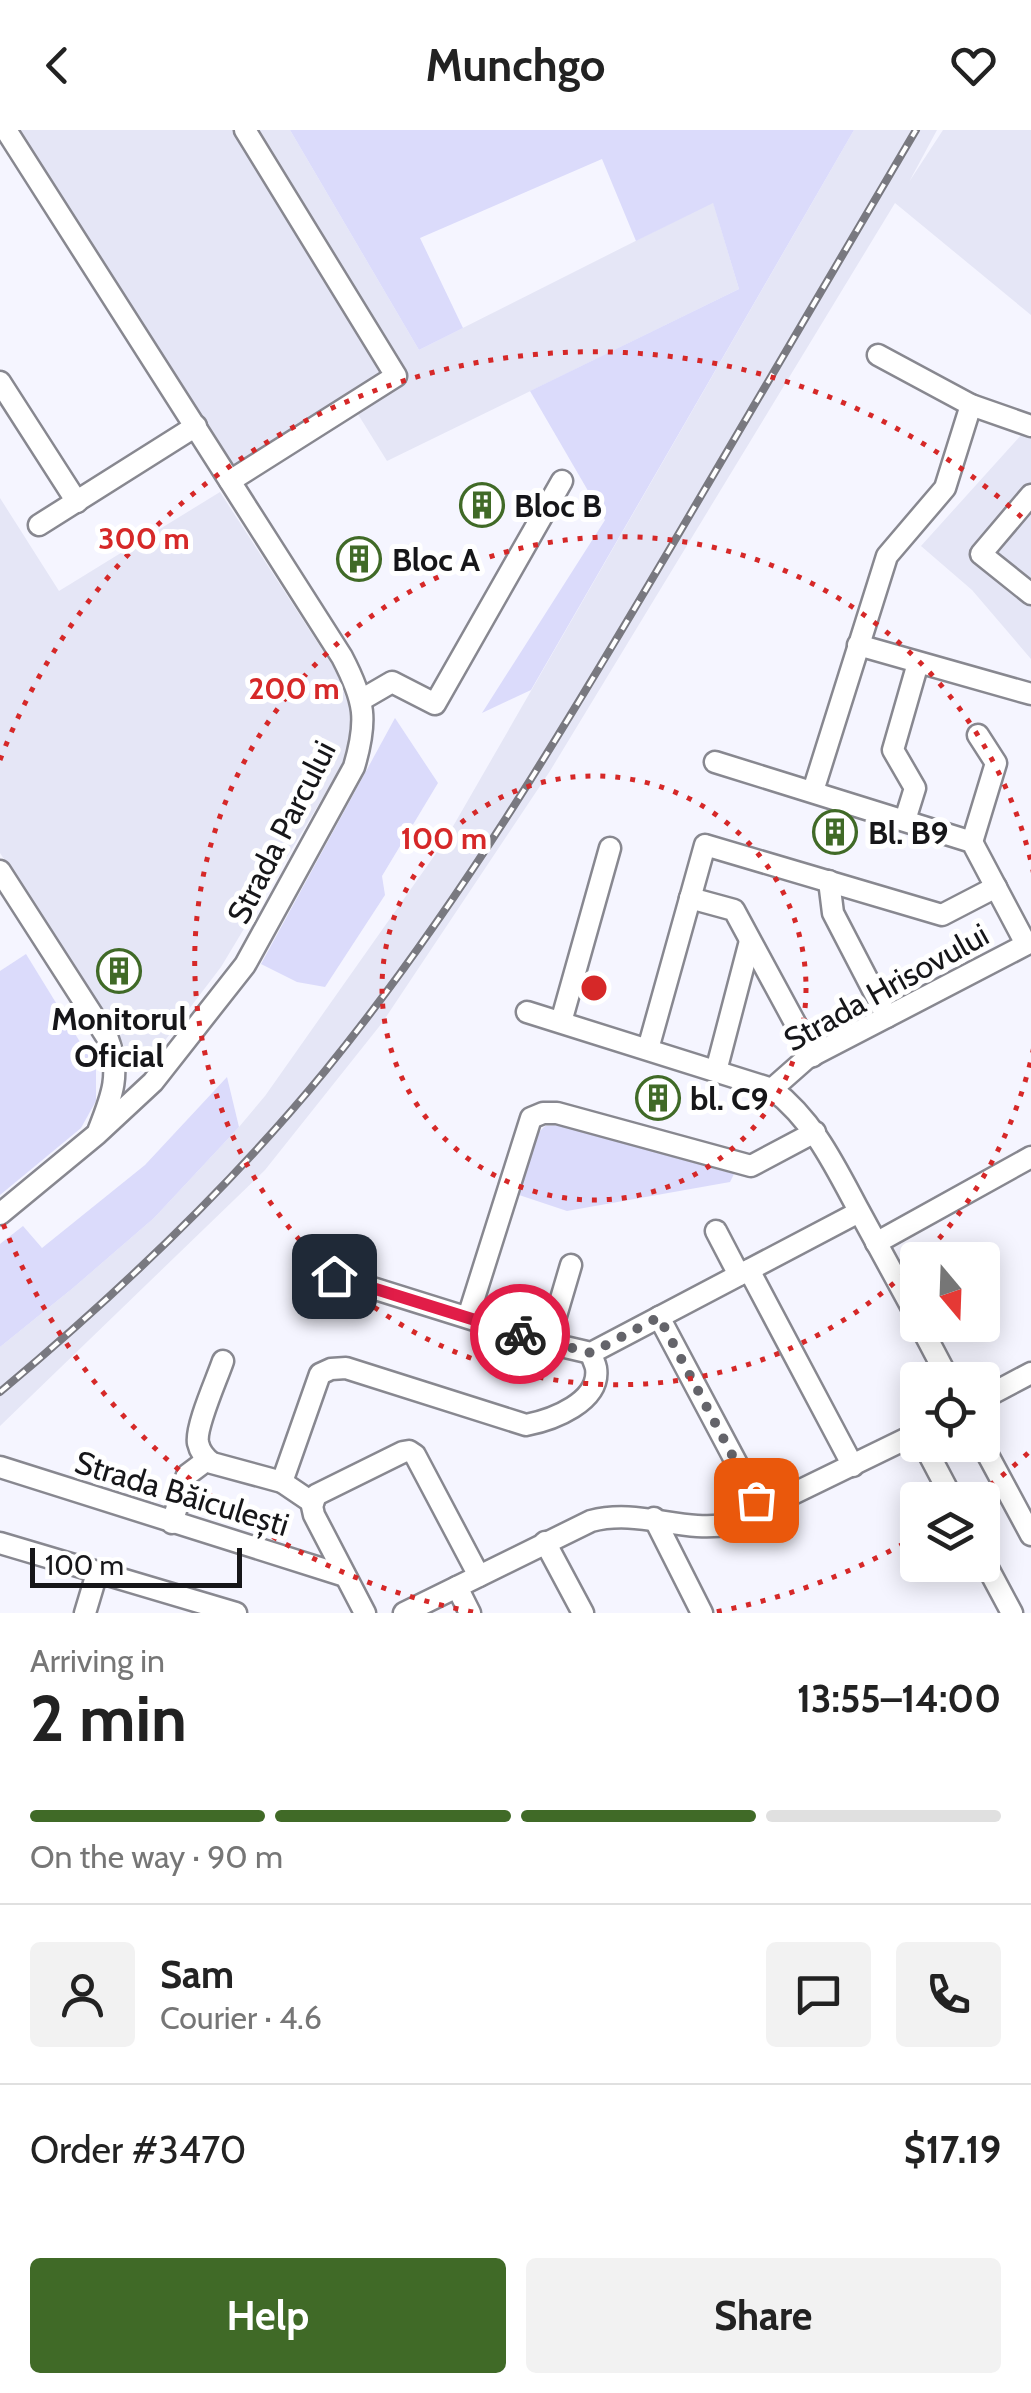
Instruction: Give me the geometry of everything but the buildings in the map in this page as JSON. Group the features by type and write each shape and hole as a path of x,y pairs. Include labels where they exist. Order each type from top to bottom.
{"street":[{"path":"230,481 396,376 246,130"},
{"name":"Strada Parcului","path":"0,1214 153,1082 246,965 354,767 364,732 361,700 342,657 4,133"},
{"path":"878,355 971,405 1031,426"},
{"path":"0,382 77,502"},
{"path":"813,792 887,556 945,488 971,405"},
{"path":"40,525 196,426"},
{"path":"361,700 392,682 435,704 562,481"},
{"path":"1031,495 980,554 1031,594"},
{"path":"858,644 1031,694"},
{"path":"905,820 914,788 894,750 918,663"},
{"path":"972,842 996,764 978,735"},
{"path":"715,762 972,842 1029,943"},
{"path":"648,1049 705,844 942,915 996,887"},
{"path":"561,1022 610,848"},
{"path":"0,871 113,1052 113,1091 97,1134"},
{"path":"829,882 833,914 887,1016"},
{"path":"690,898 734,910 813,1056"},
{"path":"716,1071 750,941"},
{"name":"Strada Hrisovului","path":"772,1089 813,1056 1029,943"},
{"path":"527,1012 772,1089 794,1107 814,1132 900,1287"},
{"path":"468,1318 530,1118 556,1113 751,1166 814,1132"},
{"path":"876,1242 1031,1157"},
{"path":"334,1276 591,1353 860,1212"},
{"path":"716,1231 744,1272 853,1466"},
{"path":"548,1343 571,1265"},
{"path":"659,1317 762,1511"},
{"path":"282,1482 320,1374 331,1369 346,1368 526,1425 576,1406 590,1392 597,1372 591,1353"},
{"path":"223,1361 198,1430 200,1449 217,1466 282,1482 313,1503"},
{"path":"1000,1389 1031,1373"},
{"path":"404,1613 578,1526 604,1518 632,1516 692,1526 732,1524 900,1442"},
{"path":"365,1613 314,1515 313,1503 316,1495 404,1452 411,1452 479,1576"},
{"path":"172,1523 187,1476 207,1460"},
{"path":"992,1462 1031,1535"},
{"name":"Strada Băiculești","path":"0,1467 345,1576"},
{"path":"654,1518 702,1613"},
{"path":"545,1542 583,1613"},
{"path":"0,1543 209,1609 236,1613"},
{"path":"85,1613 97,1573"},
{"path":"996,1582 1012,1613"},
{"path":"456,1587 470,1613"}],"shaded area":[{"path":"6,130 290,130 419,350 713,202 739,289 387,461 351,403 230,481"},
{"path":"290,130 854,130 531,690 482,713 605,520 530,391 739,289 713,203 636,241 602,159 420,238 463,328 419,350"},
{"path":"854,130 937,130 909,182 943,130 1031,130 1031,315 895,203 550,771 382,1023 265,1170 0,1426 0,1347 154,1218 239,1127 265,1096 444,842"},
{"path":"1031,424 1031,659 972,590 921,546"},
{"path":"220,492 336,671 352,714 352,749 221,967 141,1072 0,853 0,498 59,591"},
{"path":"395,718 438,783 382,876 385,895 325,987 297,982 261,964"},
{"path":"26,954 96,1068 96,1101 81,1128 0,1195 0,971"},
{"path":"227,1077 239,1127 154,1218 0,1347 0,1244 23,1226 42,1248 145,1165"},
{"path":"558,1125 734,1174 730,1182 567,1211 516,1194 535,1136 545,1126"}],"railway":[{"path":"0,1392 128,1279 250,1157 325,1071 419,947 589,686 916,130"}],"way so far":[{"path":"520,1334 591,1353 659,1317 756,1500"}],"place":[{"name":"Bloc B","path":"482,505"},
{"name":"Bloc A","path":"359,559"},
{"name":"Bl. B9","path":"835,832"},
{"name":"Monitorul Oficial","path":"119,971"},
{"name":"bl. C9","path":"658,1098"}],"route":[{"path":"334,1276 520,1334"}]}
